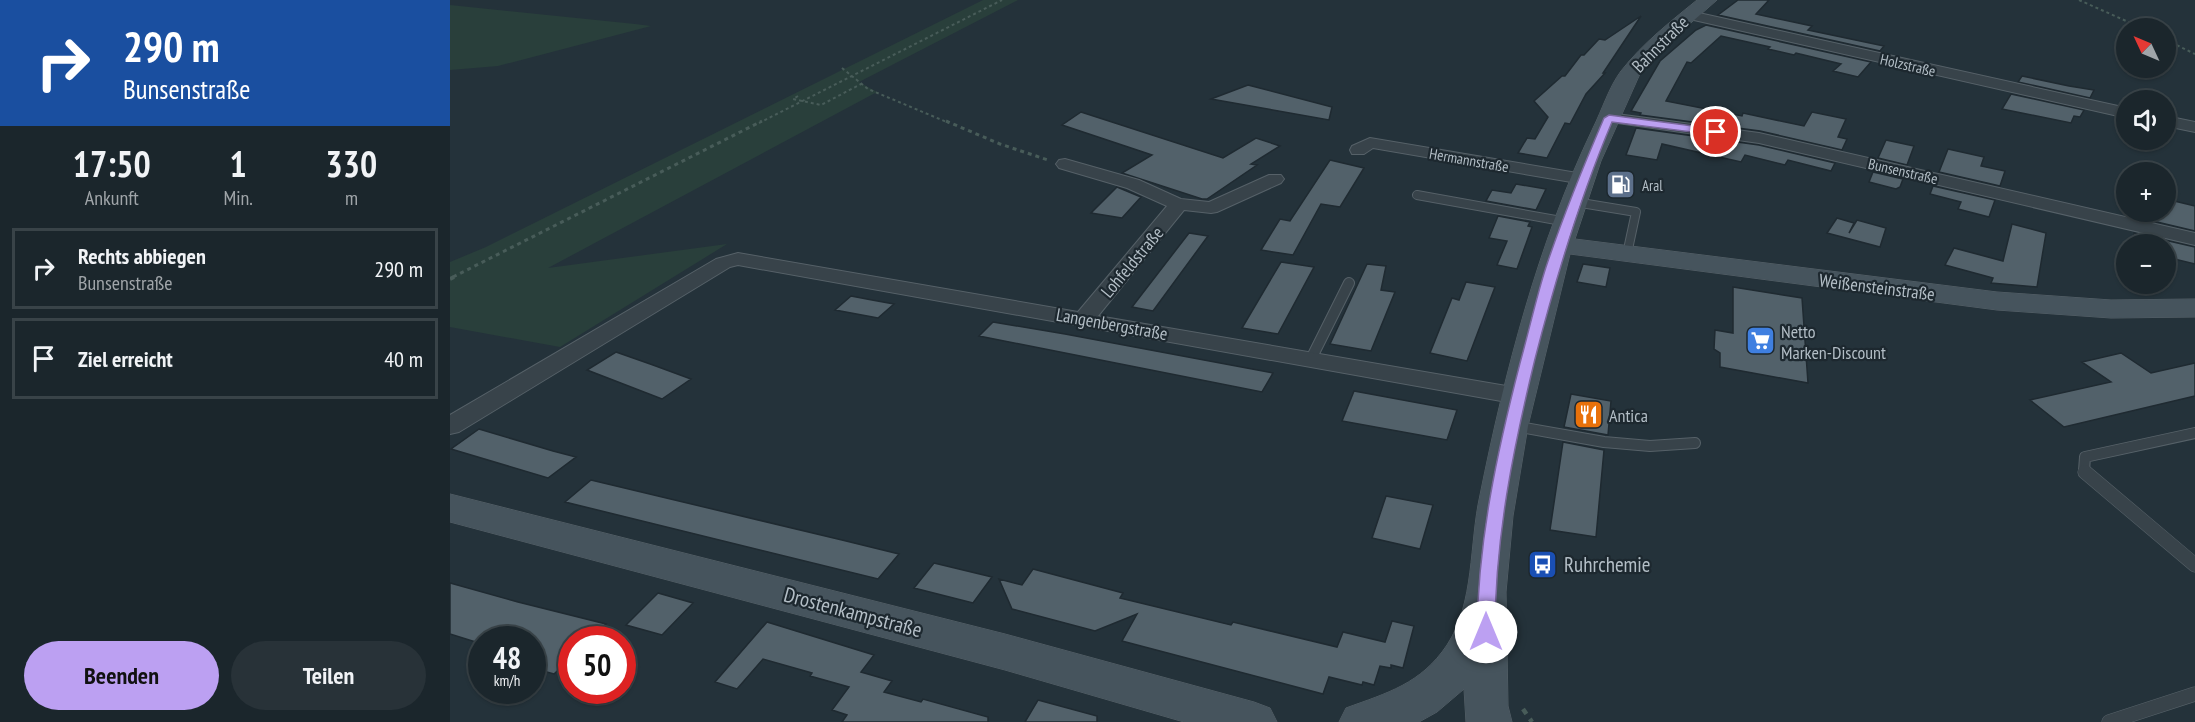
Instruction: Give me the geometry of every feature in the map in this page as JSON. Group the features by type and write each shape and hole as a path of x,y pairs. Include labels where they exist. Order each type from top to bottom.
{"street":[{"name":"Bahnstraße","path":"1506,716 1486,706 1486,592 1494,516 1515,411 1571,212 1609,118 1636,64 1662,38 1708,0"},
{"name":"Holzstraße","path":"1689,15 2116,111"},
{"name":"Bunsenstraße","path":"1609,118 1760,138 2195,239"},
{"path":"2176,123 2195,126"},
{"name":"Hermannstraße","path":"1358,150 1370,143 1571,212"},
{"name":"Lohfeldstraße","path":"1065,164 1133,184 1160,198 1179,204 1211,208 1275,179"},
{"name":"Lohfeldstraße","path":"1084,319 1179,204"},
{"name":"Weißensteinstraße","path":"1571,212 1627,254 1997,302 2111,309 2195,308"},
{"name":"Langenbergstraße","path":"450,426 708,272 728,261 744,259 1311,359 1515,411"},
{"name":"Drostenkampstraße","path":"450,508 1005,652 1254,722"},
{"path":"1362,722 1403,710 1442,684 1466,652 1478,622 1486,592"}],"lane":[{"path":"1417,195 1571,212 1636,212 1627,254"},
{"path":"1311,359 1349,284"},
{"path":"1515,411 1604,442 1650,446 1695,443"},
{"path":"2195,433 2085,457 2084,471 2195,565"},
{"path":"2109,722 2195,694"}],"path":[{"path":"450,279 1002,0"},
{"path":"2079,0 2120,18"},
{"path":"2176,45 2195,54"},
{"path":"842,68 850,78 882,94 1015,151 1065,164"},
{"path":"798,96 793,99 821,105 862,84"},
{"path":"1506,716 1532,722"}],"green space":[{"path":"983,0 1018,0 859,82 877,92 548,268 727,244 560,347 450,327 450,262 486,247"},
{"path":"450,5 651,26 498,66 450,70"}],"building":[{"path":"1738,0 1769,0 1756,14 1812,26 1808,30 1884,46 1880,51 1718,15"},
{"path":"1641,16 1603,73 1605,73 1586,94 1570,124 1565,123 1547,158 1518,153 1527,138 1535,139 1548,117 1534,101 1562,76 1565,76 1581,55 1584,55 1599,39 1605,40"},
{"path":"1706,25 1871,62 1858,77 1833,71 1841,64 1768,49 1770,47 1721,36 1691,63 1687,62 1666,101 1742,116 1743,113 1804,126 1812,112 1846,119 1838,137 1847,139 1842,150 1760,131 1640,115 1641,113 1631,111 1660,61 1696,30"},
{"path":"2022,76 2094,90 2090,98 2018,82"},
{"path":"1248,85 1332,107 1329,120 1211,99"},
{"path":"2011,94 2084,110 2080,117 2074,116 2071,123 2002,109"},
{"path":"1081,112 1223,158 1256,138 1280,146 1251,164 1257,165 1207,199 1202,199 1122,173 1152,155 1062,125"},
{"path":"1636,128 1759,145 1835,163 1831,171 1788,160 1785,165 1745,155 1741,162 1662,144 1657,160 1626,155"},
{"path":"1886,140 1914,146 1907,165 1878,158"},
{"path":"1948,149 1984,157 1981,166 2005,171 2000,186 1939,172"},
{"path":"1330,160 1364,168 1340,207 1321,204 1293,255 1261,250 1280,219 1290,221"},
{"path":"1873,172 1903,179 1900,187 1896,189 1869,182"},
{"path":"1516,184 1546,189 1536,210 1486,201 1492,190 1511,193"},
{"path":"1933,186 1995,200 1989,217 1958,209 1961,202 1930,194"},
{"path":"1117,187 1141,197 1122,218 1091,213"},
{"path":"2176,201 2195,206 2195,231 2157,222 2176,222"},
{"path":"1498,216 1530,222 1528,226 1532,227 1517,269 1497,265 1507,241 1489,238"},
{"path":"1837,218 1854,223 1849,233 1857,220 1886,228 1880,247 1827,233"},
{"path":"2012,224 2046,233 2037,287 1991,283 1993,278 1945,265 1954,248 2003,261"},
{"path":"1189,233 1208,236 1153,311 1132,307"},
{"path":"2176,243 2195,247 2195,264 2176,259"},
{"path":"1281,262 1314,267 1278,334 1242,328"},
{"path":"1367,264 1386,266 1381,290 1395,292 1371,351 1330,344"},
{"path":"1583,264 1610,268 1606,287 1577,282"},
{"path":"1466,282 1495,287 1467,361 1430,353 1452,298 1459,300"},
{"name":"Netto Marken-Discount","path":"1733,287 1802,298 1808,383 1720,367 1720,353 1714,349 1715,330 1733,333"},
{"path":"851,296 894,304 878,318 835,310"},
{"path":"993,322 1273,373 1262,392 979,336"},
{"path":"616,352 691,379 662,399 587,370"},
{"path":"2121,353 2151,373 2195,363 2195,396 2064,427 2030,400 2111,382 2082,362"},
{"path":"1354,391 1457,410 1447,440 1342,421"},
{"name":"Antica","path":"1571,394 1611,401 1608,435 1564,427"},
{"path":"479,429 576,457 548,478 451,449"},
{"path":"1563,442 1604,450 1596,537 1550,530"},
{"path":"591,480 899,554 878,579 565,502"},
{"path":"1386,496 1433,505 1420,549 1372,538"},
{"path":"934,563 992,577 973,603 914,588"},
{"path":"1033,569 1123,593 1120,598 1231,625 1233,622 1337,647 1343,632 1385,642 1392,621 1414,626 1403,668 1391,665 1391,668 1380,666 1374,685 1363,682 1362,685 1329,677 1323,694 1122,641 1137,614 1095,631 1012,609 999,579 1022,585"},
{"path":"450,583 606,624 604,626 558,626 558,670 554,674 546,672 546,626 468,626 468,640 450,634"},
{"path":"658,593 693,603 662,635 626,625"},
{"path":"767,622 874,655 861,672 892,681 884,692 921,702 923,699 988,717 988,722 842,722 847,715 832,710 849,687 810,676 812,673 763,659 737,689 715,682"},
{"path":"1038,700 1097,716 1097,722 1025,722"}],"place":[{"name":"Aral","path":"1621,185"},
{"name":"Netto Marken-Discount","path":"1760,341"},
{"name":"Antica","path":"1588,415"},
{"name":"Ruhrchemie","path":"1543,564"}],"route":[{"path":"1486,632 1486,592 1491,540 1511,426 1552,268 1589,161 1609,118 1716,132"}]}
